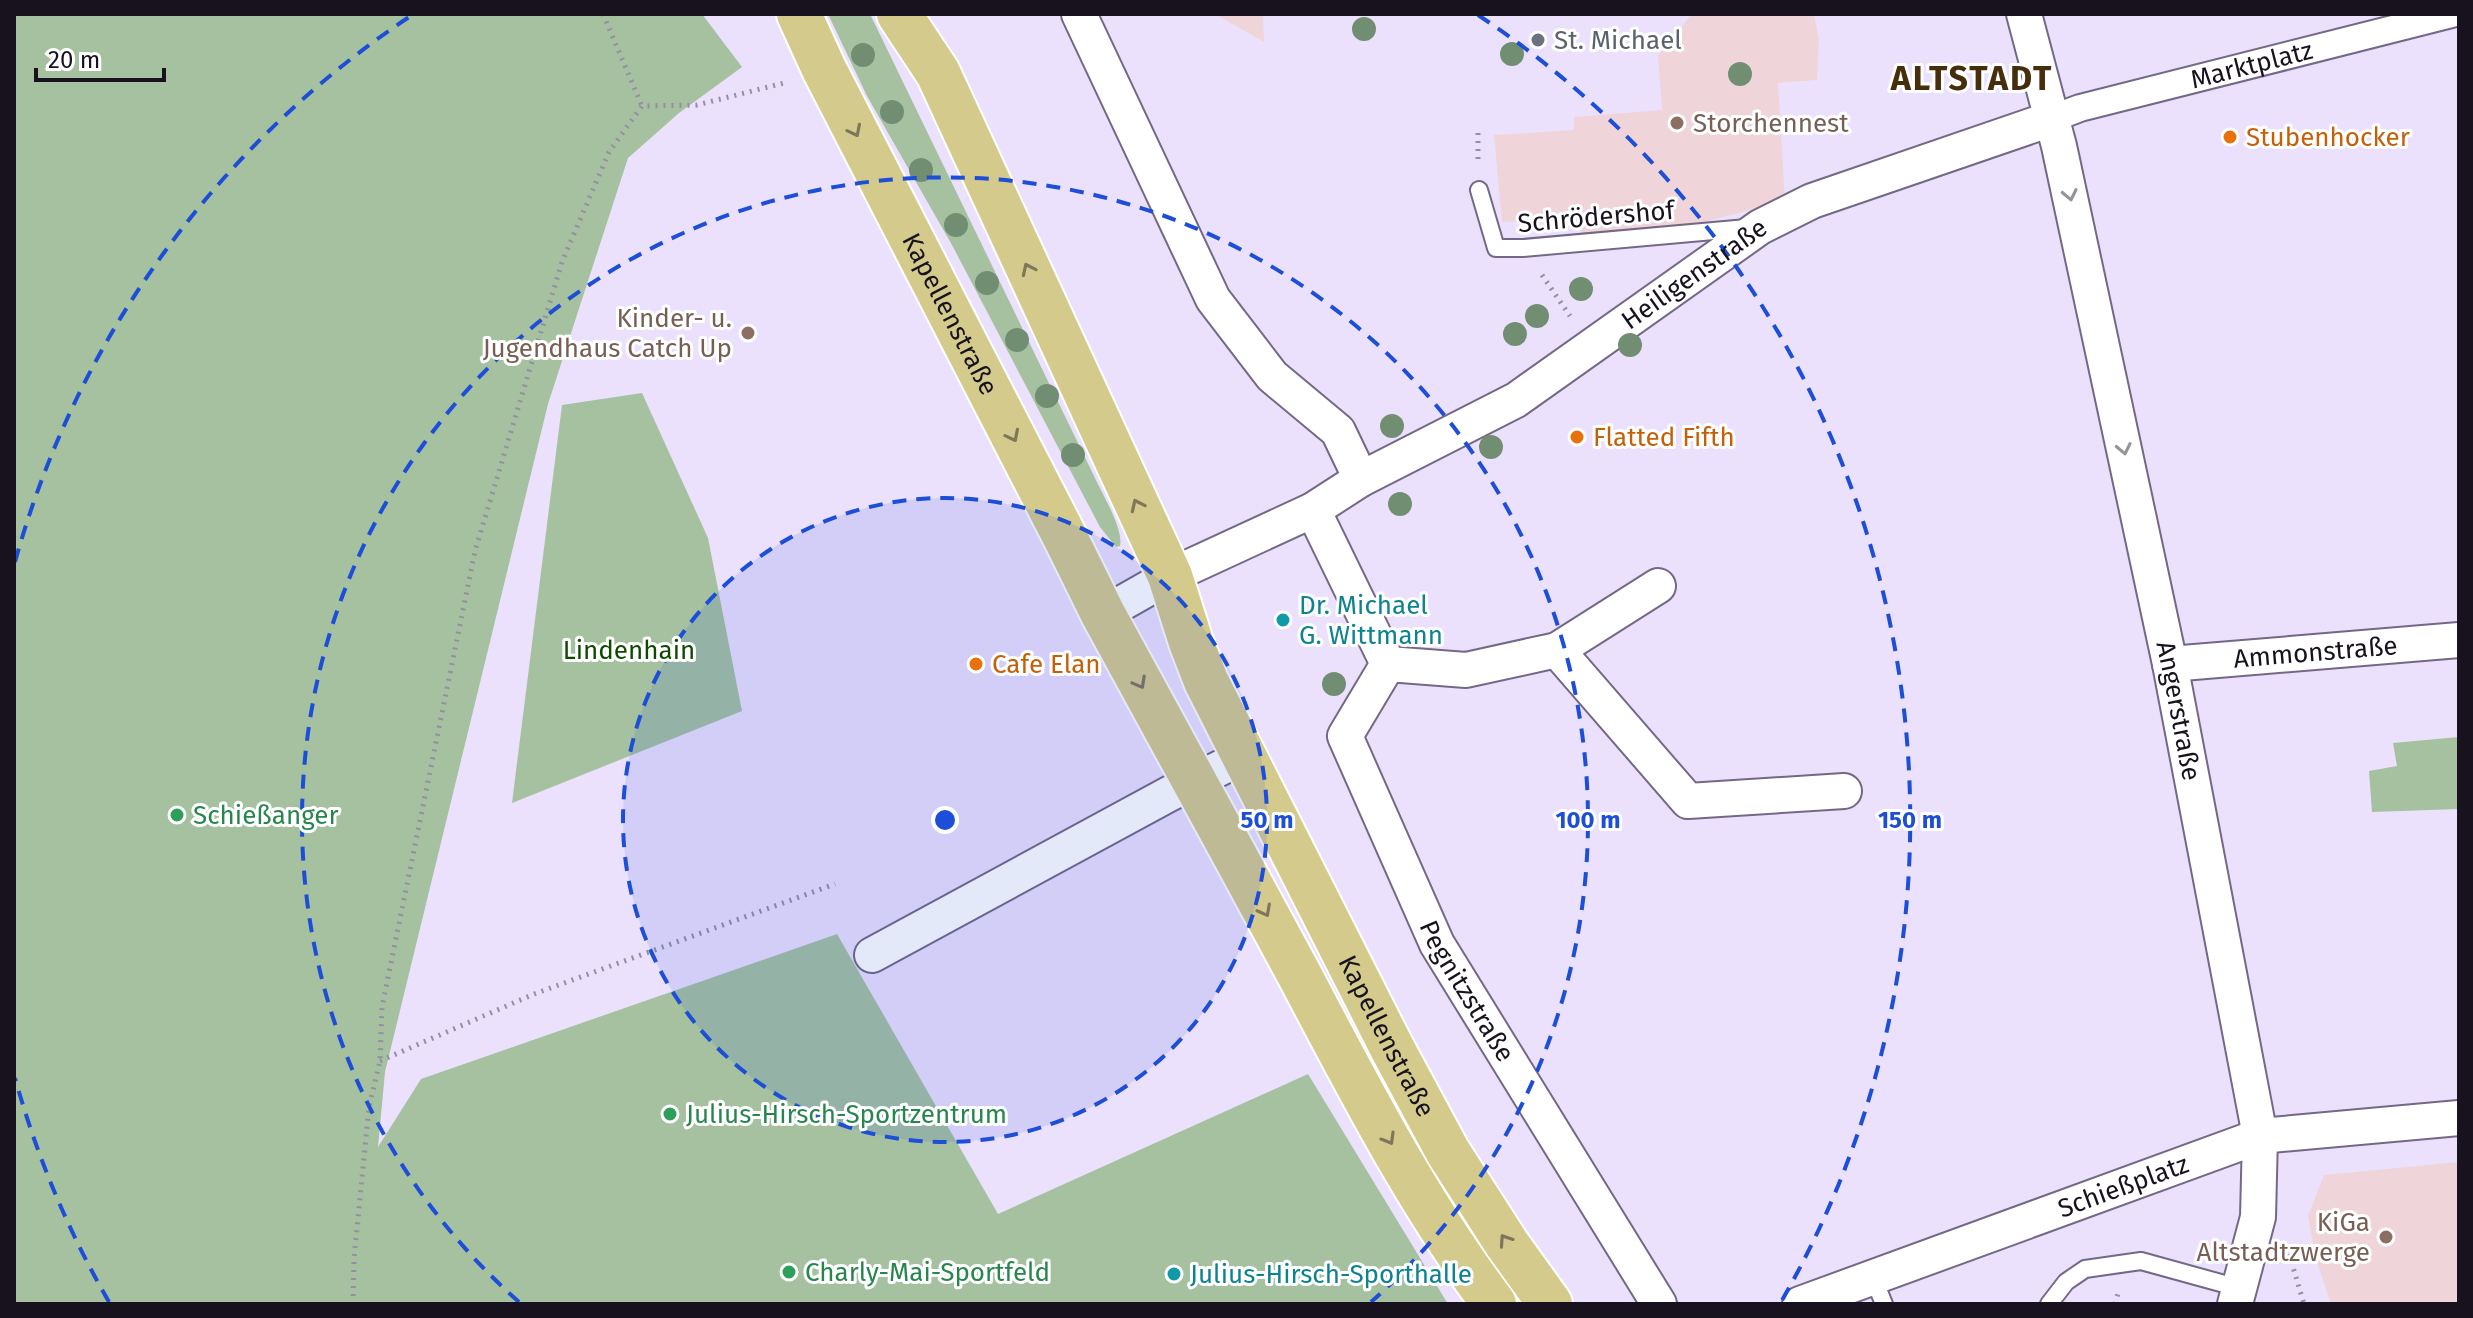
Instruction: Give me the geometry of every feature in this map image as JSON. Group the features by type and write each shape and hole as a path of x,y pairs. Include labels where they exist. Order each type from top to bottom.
{"main road":[{"path":"772,14 824,69"},
{"name":"Kapellenstraße","path":"799,14 824,69 1103,614 1344,1060 1399,1156 1494,1304"},
{"name":"Kapellenstraße","path":"899,14 938,73 1170,576 1206,681 1363,992 1448,1152 1550,1304"},
{"name":"Kapellenstraße","path":"924,14 938,73"}],"street":[{"path":"1079,14 1213,299 1272,376 1338,431 1361,479"},
{"name":"Angerstraße","path":"2024,14 2059,146 2170,664 2260,1136 2258,1217 2237,1296"},
{"name":"Marktplatz","path":"2051,119 2080,108 2452,14"},
{"name":"Heiligenstraße","path":"1170,576 1313,510 1361,479 1516,400 1760,227 1812,201 2051,119"},
{"path":"1313,510 1388,664 1466,670 1557,650 1658,586"},
{"path":"1103,614 1170,576"},
{"name":"Ammonstraße","path":"2170,664 2459,640"},
{"path":"1557,650 1688,801 1844,791"},
{"name":"Pegnitzstraße","path":"1388,664 1345,736 1437,944 1659,1304"},
{"path":"872,955 1194,780 1244,756"},
{"name":"Schießplatz","path":"1800,1304 1879,1291 2260,1136 2459,1118"}],"lane":[{"name":"Schrödershof","path":"1479,190 1496,248 1760,227"},
{"path":"2049,1304 2066,1282 2085,1269 2141,1261 2237,1296"}],"path":[{"path":"603,14 642,106"},
{"path":"642,106 697,105 776,86 824,69"},
{"path":"353,1304 354,1259 369,1107 380,1061 382,1007 475,551 562,262 609,152 642,106"},
{"path":"1478,133 1478,160"},
{"path":"380,1061 534,994 835,884"}],"shaded area":[{"path":"1215,14 1263,14 1264,42"},
{"name":"Storchennest","path":"1692,14 1814,14 1819,40 1817,80 1778,83 1785,200 1687,227 1582,235 1580,217 1502,222 1494,135 1574,130 1574,117 1662,110 1658,55"},
{"name":"KiGa Altstadtzwerge","path":"2459,1162 2459,1304 2331,1304 2316,1259 2308,1216 2324,1175"}],"green space":[{"path":"14,14 702,14 742,67 679,113 628,158 548,404 385,1072 378,1147 421,1079 837,934 998,1214 1308,1074 1448,1304 14,1304"},
{"path":"828,14 870,14 1111,511 1119,530 1120,546 1116,547 1100,527 952,245 867,96"},
{"name":"Lindenhain","path":"642,393 708,538 742,711 512,803 562,405"},
{"path":"2459,737 2459,809 2372,812 2369,771 2397,766 2393,743"}],"place":[{"name":"St. Michael","path":"1538,40"},
{"name":"Storchennest","path":"1677,123"},
{"name":"Stubenhocker","path":"2230,137"},
{"name":"Kinder- u. Jugendhaus Catch Up","path":"748,333"},
{"name":"Flatted Fifth","path":"1577,437"},
{"name":"Dr. Michael G. Wittmann","path":"1283,620"},
{"name":"Cafe Elan","path":"976,664"},
{"name":"Schießanger","path":"177,815"},
{"name":"Julius-Hirsch-Sportzentrum","path":"670,1114"},
{"name":"KiGa Altstadtzwerge","path":"2386,1237"},
{"name":"Charly-Mai-Sportfeld","path":"789,1272"},
{"name":"Julius-Hirsch-Sporthalle","path":"1174,1274"}],"district":[{"name":"ALTSTADT","path":"1972,78"}]}
